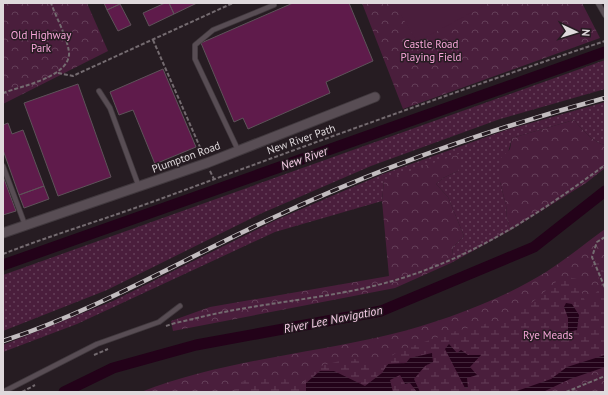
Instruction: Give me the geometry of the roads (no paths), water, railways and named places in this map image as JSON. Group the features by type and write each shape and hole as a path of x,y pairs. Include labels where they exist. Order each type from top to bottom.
{"street":[{"name":"Plumpton Road","path":"3,233 207,163 375,97"}],"lane":[{"path":"598,3 605,15"},
{"path":"238,150 195,59 195,45 213,30 274,5"},
{"path":"99,91 110,108 139,187"},
{"path":"3,166 25,225"},
{"path":"3,392 97,344 160,322 180,306"}],"waterway":[{"name":"New River","path":"3,265 605,52"},
{"name":"River Lee Navigation","path":"64,392 113,368 196,345 381,311 534,247 605,191"}],"railway":[{"path":"3,341 74,314 143,282 245,231 358,180 480,135 605,98"}],"park label":[{"name":"Old Highway Park","path":"41,41"},
{"name":"Castle Road Playing Field","path":"431,50"},
{"name":"Rye Meads","path":"548,335"}]}
